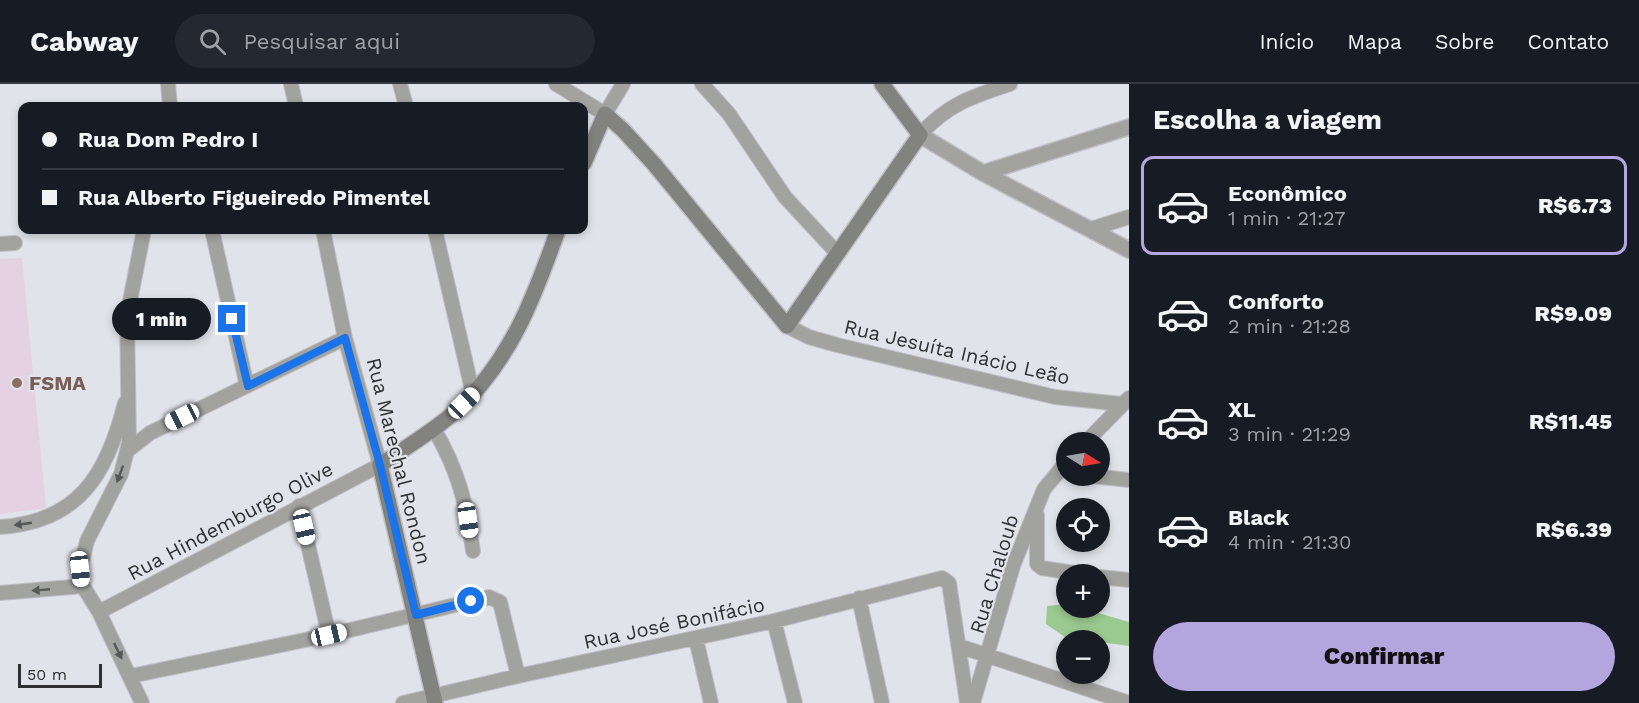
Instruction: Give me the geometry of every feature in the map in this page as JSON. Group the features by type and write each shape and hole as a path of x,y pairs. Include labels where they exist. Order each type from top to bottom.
{"main road":[{"path":"588,154 605,114 624,130 654,164 787,326 920,135 882,84"},
{"path":"380,465 434,429 473,394 506,353 522,325 556,234"},
{"name":"Rua Marechal Rondon","path":"380,465 435,699"}],"street":[{"path":"168,84 170,102"},
{"path":"291,84 295,102"},
{"path":"400,84 405,102"},
{"path":"555,84 585,102"},
{"path":"588,104 605,114 623,84"},
{"path":"702,84 729,114 785,197 837,253"},
{"path":"1010,84 966,98 950,107 935,118 920,135 983,173 1129,250"},
{"path":"983,173 1129,127"},
{"path":"1091,229 1129,217"},
{"path":"142,703 99,612 83,586 80,569 82,556 121,474 127,451 130,424 127,316 143,234"},
{"path":"213,234 248,386"},
{"name":"Rua Marechal Rondon","path":"324,234 345,338 380,465"},
{"path":"436,234 473,394"},
{"path":"0,244 15,243"},
{"name":"Rua Jesuíta Inácio Leão","path":"787,326 810,337 837,345 1055,397 1125,401"},
{"path":"127,451 150,433 345,338"},
{"path":"0,527 27,525 45,519 74,502 89,487 113,440 129,387"},
{"path":"1096,432 1125,401"},
{"path":"434,429 452,460 459,478 473,551"},
{"name":"Rua Hindemburgo Olive","path":"99,612 380,465"},
{"name":"Rua Chaloub","path":"974,703 990,654 1013,566 1044,489 1056,477"},
{"path":"1110,478 1129,480"},
{"path":"1037,504 1037,564 1042,568 1056,570"},
{"path":"299,506 329,635"},
{"name":"Rua José Bonifácio","path":"403,703 435,699 518,676 774,621 942,578 949,583 959,646"},
{"path":"1110,578 1129,580"},
{"path":"0,593 83,586"},
{"path":"131,676 329,635 489,597 500,602 518,676"},
{"path":"859,598 882,703"},
{"path":"774,621 795,703"},
{"path":"696,639 711,703"},
{"path":"967,703 959,646 990,654 1129,703"}],"shaded area":[{"name":"FSMA","path":"22,258 46,508 0,514 0,259"}],"green space":[{"path":"1056,605 1056,618 1110,616 1129,622 1129,646 1110,643 1110,630 1056,631 1046,624 1047,606"}],"place":[{"name":"FSMA","path":"17,383"}],"route":[{"path":"232,319 248,386 345,338 380,465 416,615 471,601"}]}
